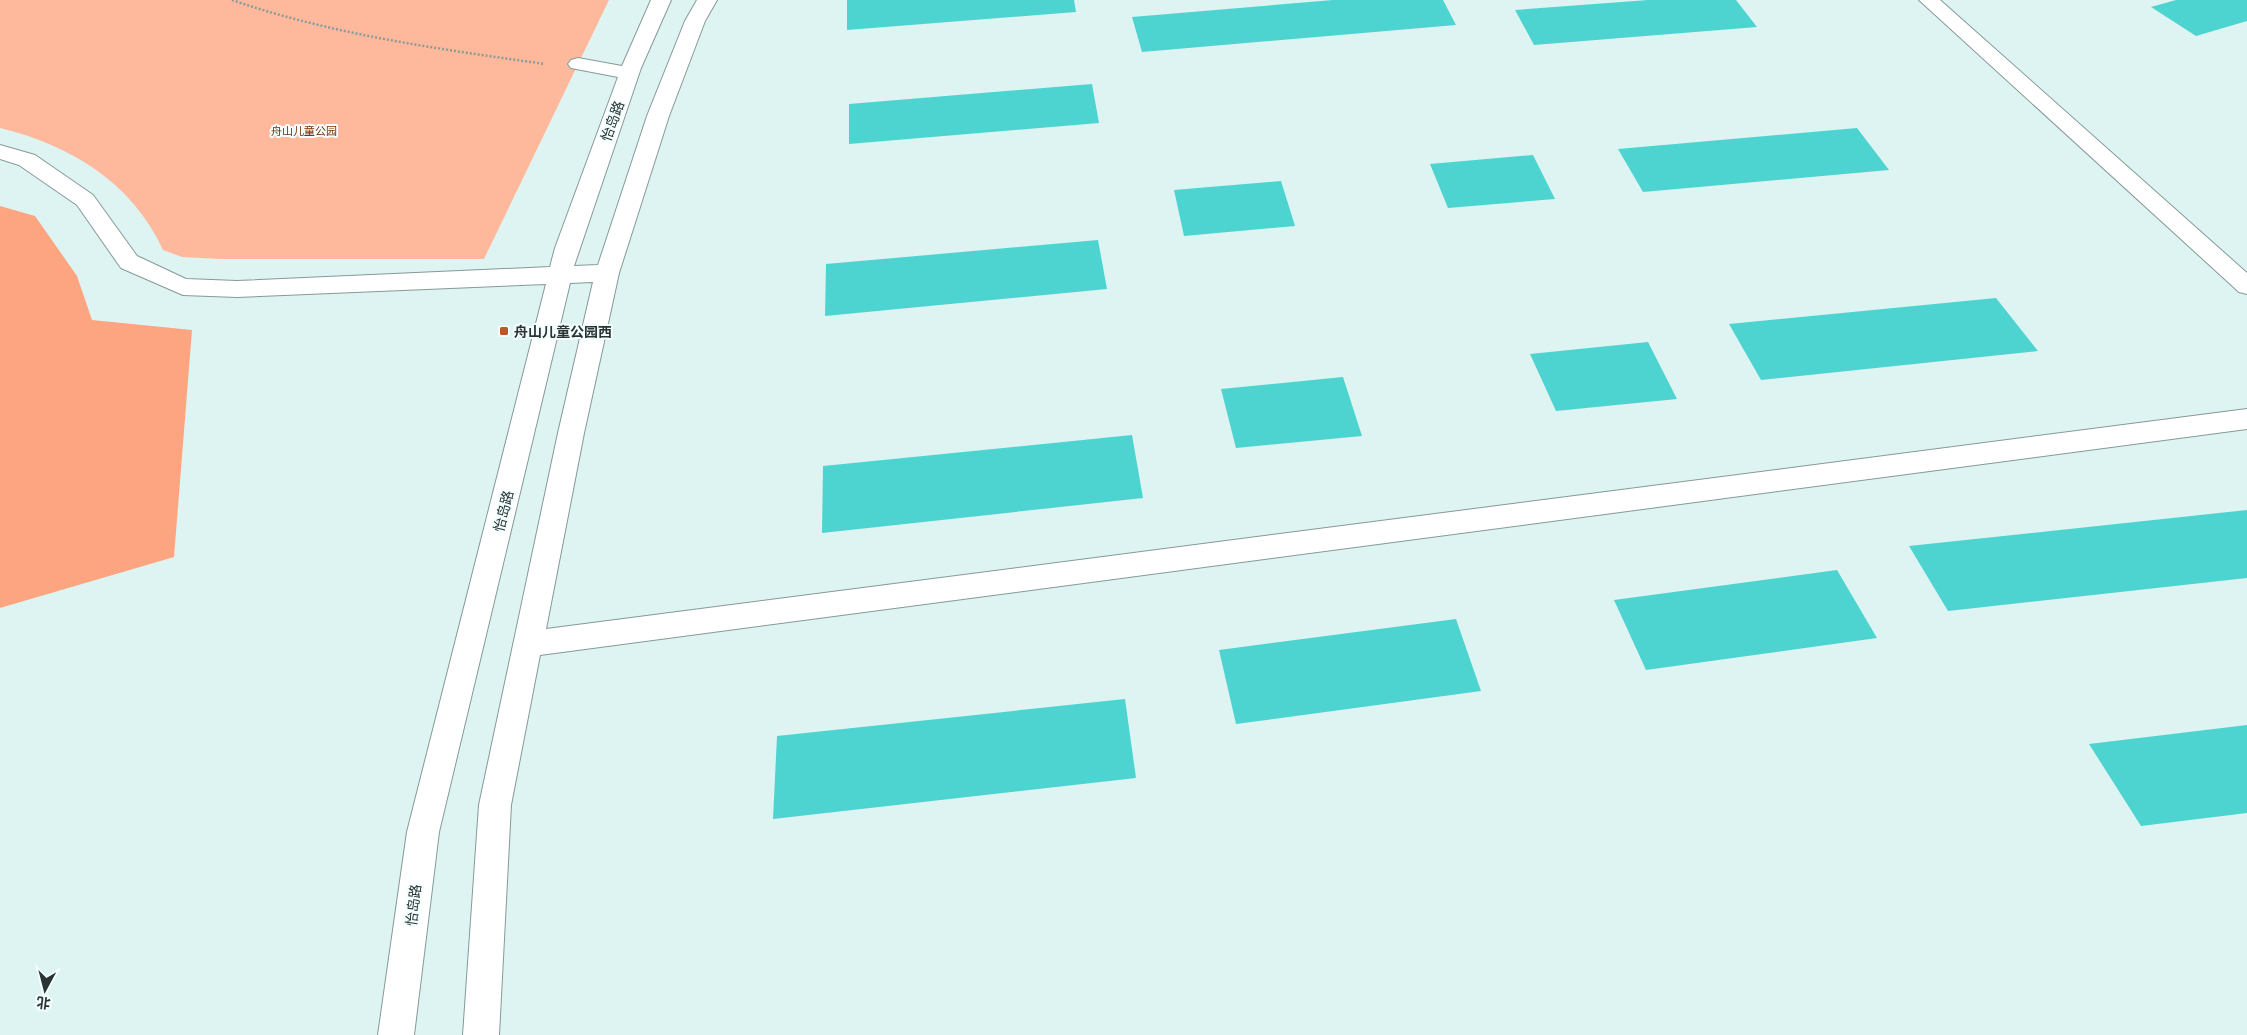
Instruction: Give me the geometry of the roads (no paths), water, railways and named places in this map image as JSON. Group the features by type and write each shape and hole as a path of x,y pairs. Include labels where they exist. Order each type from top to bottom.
{"street":[{"name":"怡岛路","path":"396,1035 423,832 567,248 629,74 661,0"},
{"path":"481,1035 495,805 571,432 607,273 658,116 695,21 706,0"},
{"path":"1929,0 2247,286"},
{"path":"578,64 629,74"},
{"path":"0,152 27,160 85,200 129,262 183,287 237,289 607,273"},
{"path":"528,644 2247,419"}],"place":[{"name":"舟山儿童公园西","path":"504,331"}],"park label":[{"name":"舟山儿童公园","path":"304,130"}]}
